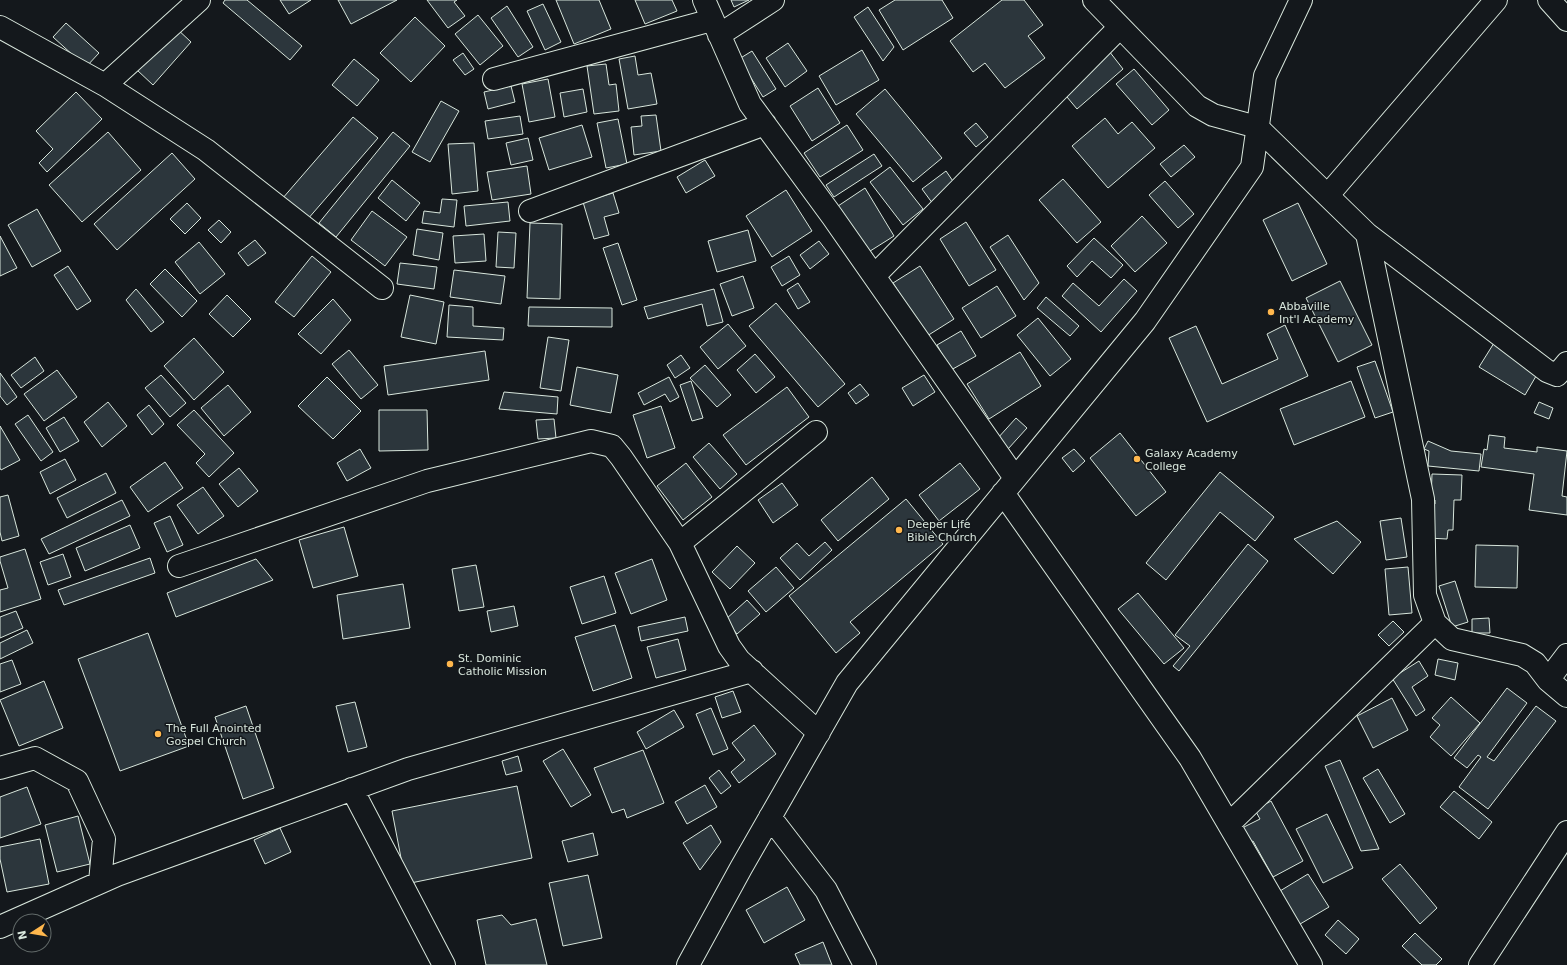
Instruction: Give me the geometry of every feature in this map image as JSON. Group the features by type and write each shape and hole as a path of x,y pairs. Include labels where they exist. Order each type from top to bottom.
{"street":[{"path":"105,85 199,0"},
{"path":"704,0 750,104 874,276 1009,486 1190,758 1311,965"},
{"path":"494,79 716,28 773,0"},
{"path":"1094,0 1197,106 1213,116 1257,127 1367,234 1547,371 1557,375 1567,363"},
{"path":"688,965 770,817 847,683 1144,322 1252,167 1265,76 1301,0"},
{"path":"1328,195 1496,0"},
{"path":"1549,0 1567,20"},
{"path":"0,27 105,85 206,150 382,288"},
{"path":"874,276 1120,27"},
{"path":"530,211 765,124"},
{"path":"1367,234 1423,499 1424,595 1436,623 1452,639 1522,655 1536,663 1548,680 1567,696"},
{"path":"680,543 816,432"},
{"path":"179,566 427,481 590,442 612,446 621,456 680,543 729,646 739,660 819,733"},
{"path":"1229,824 1436,623"},
{"path":"1548,680 1567,655"},
{"path":"0,926 117,875 408,769 752,671"},
{"path":"0,768 36,758 77,780 104,839 100,882"},
{"path":"352,789 444,965"},
{"path":"770,817 826,890 865,965"},
{"path":"1480,965 1567,832"}],"building":[{"path":"225,0 247,0 302,46 290,60 223,3"},
{"path":"280,0 311,0 289,14"},
{"path":"338,0 397,0 351,24"},
{"path":"427,0 457,0 454,2 465,16 448,28"},
{"path":"556,0 599,0 611,29 574,44"},
{"path":"635,0 672,0 677,11 645,24"},
{"path":"731,0 749,0 734,7"},
{"path":"895,0 942,0 953,18 903,50 879,10"},
{"path":"1002,0 1024,0 1043,25 1028,36 1045,58 1005,88 985,63 973,72 950,41"},
{"path":"543,4 561,42 545,50 527,11"},
{"path":"507,6 533,47 518,57 491,18"},
{"path":"868,7 894,47 883,61 854,17"},
{"path":"478,15 503,46 480,65 455,34"},
{"path":"415,17 445,46 411,82 380,53"},
{"path":"66,23 99,53 86,67 53,37"},
{"path":"175,27 191,42 153,85 137,70"},
{"path":"788,43 807,71 785,87 766,58"},
{"path":"862,50 879,80 836,105 819,76"},
{"path":"752,51 776,89 763,97 739,59"},
{"path":"1109,51 1123,69 1077,109 1062,91"},
{"path":"463,53 474,69 465,75 453,60"},
{"path":"635,56 638,75 651,73 657,104 628,109 619,59"},
{"path":"354,59 379,80 357,106 332,85"},
{"path":"606,64 609,85 616,84 619,111 594,114 587,66"},
{"path":"1134,69 1169,110 1152,125 1116,84"},
{"path":"548,79 555,117 529,122 522,84"},
{"path":"511,86 515,102 488,109 484,92"},
{"path":"818,88 840,123 812,141 790,106"},
{"path":"583,89 587,112 564,117 560,93"},
{"path":"885,89 942,158 913,182 856,114"},
{"path":"76,92 102,119 47,172 39,163 53,149 36,131"},
{"path":"441,101 459,111 430,162 412,152"},
{"path":"656,115 661,151 634,155 631,127 642,126 641,116"},
{"path":"520,116 523,134 488,139 485,121"},
{"path":"353,117 378,138 307,220 282,199"},
{"path":"1105,118 1118,134 1132,122 1155,148 1108,188 1072,146"},
{"path":"618,119 627,164 606,168 597,123"},
{"path":"976,123 988,137 976,147 964,133"},
{"path":"582,125 592,157 549,170 539,138"},
{"path":"847,125 863,150 820,177 804,153"},
{"path":"108,132 141,170 82,222 49,185"},
{"path":"393,132 410,146 336,237 319,223"},
{"path":"528,138 533,160 511,165 506,143"},
{"path":"474,143 478,191 452,194 448,144"},
{"path":"1184,145 1195,157 1171,177 1160,164"},
{"path":"172,153 195,179 117,250 94,224"},
{"path":"874,154 882,166 834,197 826,185"},
{"path":"705,160 715,176 686,193 677,177"},
{"path":"527,166 531,194 492,200 487,172"},
{"path":"890,167 923,209 903,225 870,182"},
{"path":"946,171 957,187 933,204 922,189"},
{"path":"1063,179 1101,222 1077,243 1039,200"},
{"path":"392,180 420,203 406,221 378,198"},
{"path":"1165,181 1194,214 1178,228 1149,195"},
{"path":"865,188 894,236 867,253 838,206"},
{"path":"786,190 812,231 772,257 746,216"},
{"path":"613,193 619,213 604,217 609,235 594,239 583,202"},
{"path":"442,199 457,200 454,227 422,223 424,211 440,213"},
{"path":"508,202 510,221 466,226 464,206"},
{"path":"187,203 201,218 185,234 170,219"},
{"path":"1298,203 1327,264 1292,281 1263,220"},
{"path":"37,209 61,251 32,267 8,225"},
{"path":"372,211 407,237 385,266 351,240"},
{"path":"1142,216 1167,243 1135,272 1111,246"},
{"path":"219,220 231,232 221,243 208,230"},
{"path":"966,222 996,270 969,286 940,239"},
{"path":"530,223 562,224 560,299 527,298"},
{"path":"417,229 443,233 439,260 413,255"},
{"path":"748,230 756,261 717,272 708,241"},
{"path":"498,232 516,233 514,268 496,267"},
{"path":"484,234 486,261 455,263 453,236"},
{"path":"1008,235 1039,283 1024,300 990,247"},
{"path":"0,236 17,268 0,276"},
{"path":"1094,238 1123,265 1111,278 1092,261 1077,277 1067,266"},
{"path":"255,240 266,253 248,266 238,253"},
{"path":"819,241 829,254 810,269 800,255"},
{"path":"199,242 225,274 200,294 175,262"},
{"path":"618,243 637,300 622,305 603,248"},
{"path":"312,256 331,272 294,317 275,302"},
{"path":"789,256 800,275 782,286 771,267"},
{"path":"400,263 437,267 434,289 397,284"},
{"path":"68,266 91,301 77,310 54,275"},
{"path":"920,266 954,319 927,336 893,283"},
{"path":"165,269 197,301 182,317 150,284"},
{"path":"454,270 505,276 501,304 450,297"},
{"path":"743,276 754,308 732,316 720,284"},
{"path":"1124,279 1137,291 1101,332 1062,296 1073,283 1099,306"},
{"path":"1340,281 1372,345 1338,362 1306,298"},
{"path":"798,283 810,302 798,309 787,290"},
{"path":"997,286 1016,316 981,338 962,308"},
{"path":"136,289 164,322 151,332 126,300"},
{"path":"714,289 723,322 707,326 702,304 648,319 644,307"},
{"path":"227,295 251,319 233,337 209,314"},
{"path":"410,295 444,302 436,344 401,337"},
{"path":"1046,297 1079,326 1070,336 1037,308"},
{"path":"333,299 351,320 321,354 298,334"},
{"path":"776,303 845,384 818,407 749,326"},
{"path":"449,305 473,307 473,326 504,328 503,340 447,337"},
{"path":"529,307 612,308 612,327 528,326"},
{"path":"1038,318 1071,359 1050,376 1017,335"},
{"path":"728,324 746,346 718,369 700,347"},
{"path":"1285,325 1308,376 1207,422 1169,338 1196,326 1222,384 1278,359 1267,334"},
{"path":"961,331 976,356 951,370 937,345"},
{"path":"548,337 569,340 561,391 540,388"},
{"path":"194,338 224,372 194,400 164,366"},
{"path":"1494,343 1539,371 1525,395 1479,367"},
{"path":"349,350 378,385 361,399 332,364"},
{"path":"485,351 489,380 388,395 384,366"},
{"path":"1020,352 1041,386 989,419 967,384"},
{"path":"755,354 775,377 756,393 737,370"},
{"path":"681,355 690,368 675,378 667,365"},
{"path":"35,357 44,371 21,388 11,375"},
{"path":"1375,361 1393,412 1375,418 1357,367"},
{"path":"705,365 731,395 717,407 690,378"},
{"path":"577,367 618,375 611,413 570,405"},
{"path":"57,370 77,397 44,421 24,394"},
{"path":"0,373 17,397 7,405 0,396"},
{"path":"161,375 186,403 170,417 145,388"},
{"path":"924,375 935,392 913,406 902,388"},
{"path":"327,377 361,411 333,439 298,406"},
{"path":"669,377 679,397 670,402 665,394 644,405 638,393"},
{"path":"691,381 703,418 692,421 680,385"},
{"path":"1351,381 1365,417 1294,445 1280,409"},
{"path":"860,384 869,395 856,404 848,393"},
{"path":"228,385 251,412 224,436 201,408"},
{"path":"787,387 809,417 746,465 723,435"},
{"path":"504,392 558,397 557,414 499,409"},
{"path":"108,402 127,426 102,447 84,422"},
{"path":"1539,402 1553,408 1549,419 1534,413"},
{"path":"149,405 164,424 152,435 137,415"},
{"path":"661,406 675,448 647,458 633,415"},
{"path":"194,410 234,453 209,477 196,463 205,454 177,425"},
{"path":"379,410 427,410 428,450 379,451"},
{"path":"28,415 53,452 41,461 15,424"},
{"path":"64,417 79,441 60,452 46,428"},
{"path":"1016,418 1027,428 1008,449 997,439"},
{"path":"554,419 556,438 538,439 536,420"},
{"path":"0,426 20,460 1,470 0,468"},
{"path":"1120,433 1166,492 1136,516 1090,458"},
{"path":"1489,435 1505,437 1504,448 1537,452 1537,447 1567,451 1562,496 1567,497 1567,515 1529,510 1534,474 1481,467 1484,449 1487,450"},
{"path":"1428,441 1451,451 1481,454 1479,471 1428,466 1429,451 1424,449"},
{"path":"709,443 737,474 720,489 693,457"},
{"path":"360,449 371,468 347,481 337,463"},
{"path":"1074,449 1085,461 1073,472 1062,458"},
{"path":"65,459 76,480 50,494 40,472"},
{"path":"165,462 183,488 148,512 130,487"},
{"path":"686,463 712,497 683,520 657,486"},
{"path":"960,463 980,489 939,521 919,495"},
{"path":"239,468 258,491 238,507 219,484"},
{"path":"1220,472 1274,517 1255,541 1220,512 1166,580 1146,563"},
{"path":"106,473 116,493 67,518 57,498"},
{"path":"1432,474 1462,475 1461,500 1454,500 1453,530 1448,530 1447,539 1428,538 1430,504 1435,504 1435,500 1431,500"},
{"path":"872,477 889,499 838,541 821,520"},
{"path":"782,483 798,505 773,523 758,500"},
{"path":"203,487 224,516 198,534 177,505"},
{"path":"8,495 19,536 2,541 0,532 0,497"},
{"path":"906,499 943,544 850,622 860,633 836,653 789,596"},
{"path":"122,500 130,516 49,554 41,539"},
{"path":"170,516 183,545 167,552 154,523"},
{"path":"1401,518 1407,557 1386,560 1380,521"},
{"path":"1337,521 1361,542 1333,574 1294,539"},
{"path":"130,525 140,548 85,571 76,548"},
{"path":"344,527 358,576 313,588 299,540"},
{"path":"825,542 832,550 800,580 780,558 797,543 809,556"},
{"path":"1248,544 1268,561 1179,671 1173,666 1190,646 1175,635"},
{"path":"1476,545 1518,546 1517,588 1475,587"},
{"path":"737,546 755,563 730,589 712,572"},
{"path":"25,549 41,599 0,612 0,590 8,588 0,557"},
{"path":"63,554 71,577 48,585 40,562"},
{"path":"150,558 155,573 64,605 58,590"},
{"path":"256,559 273,580 176,617 167,593"},
{"path":"652,559 667,600 631,614 615,573"},
{"path":"476,565 484,607 459,611 452,569"},
{"path":"776,567 794,588 766,612 748,591"},
{"path":"1408,567 1412,613 1389,615 1385,569"},
{"path":"604,576 616,613 582,624 570,587"},
{"path":"1455,581 1468,622 1452,627 1439,586"},
{"path":"403,584 410,628 343,639 337,595"},
{"path":"1138,593 1184,648 1164,664 1118,609"},
{"path":"747,600 760,614 737,634 725,620"},
{"path":"514,606 518,626 491,632 487,611"},
{"path":"16,611 23,628 0,638 0,617"},
{"path":"685,617 688,631 641,641 638,627"},
{"path":"1489,618 1490,633 1472,633 1472,619"},
{"path":"1393,621 1404,632 1389,646 1378,635"},
{"path":"615,625 632,678 593,691 575,637"},
{"path":"27,630 33,643 0,659 0,643"},
{"path":"148,633 189,746 120,771 78,659"},
{"path":"678,639 686,670 656,678 647,647"},
{"path":"1438,659 1458,663 1455,680 1435,675"},
{"path":"12,660 21,684 0,692 0,664"},
{"path":"1419,661 1428,676 1412,687 1425,710 1416,716 1392,678"},
{"path":"44,681 63,728 19,746 0,700"},
{"path":"1507,688 1527,703 1487,757 1494,761 1536,706 1556,721 1488,809 1459,787 1481,757 1478,755 1467,768 1454,758"},
{"path":"733,691 741,712 722,718 715,697"},
{"path":"1451,697 1480,723 1451,756 1430,737 1440,725 1432,718"},
{"path":"1392,698 1408,730 1373,748 1357,716"},
{"path":"355,702 367,747 348,752 336,706"},
{"path":"246,706 274,788 243,799 215,717"},
{"path":"711,708 728,749 713,755 696,714"},
{"path":"674,710 684,727 646,749 637,732"},
{"path":"754,725 776,754 739,783 731,772 745,760 732,743"},
{"path":"563,749 591,795 571,807 543,761"},
{"path":"643,750 664,803 627,818 624,809 612,813 594,768"},
{"path":"518,756 522,771 506,775 502,761"},
{"path":"1340,760 1379,849 1361,851 1325,766"},
{"path":"1378,769 1405,814 1390,823 1363,778"},
{"path":"719,770 731,786 721,794 709,778"},
{"path":"705,785 717,807 687,824 675,802"},
{"path":"517,786 532,858 406,884 392,811"},
{"path":"27,787 41,824 0,838 0,797"},
{"path":"1454,791 1492,822 1479,839 1440,807"},
{"path":"1271,801 1303,861 1273,877 1253,841 1247,844 1240,829 1260,819 1255,810"},
{"path":"1327,814 1353,868 1323,883 1296,829"},
{"path":"78,816 90,864 57,872 45,825"},
{"path":"711,825 721,842 700,870 683,843"},
{"path":"280,828 291,852 265,864 254,840"},
{"path":"593,833 598,855 568,862 562,841"},
{"path":"40,839 49,884 7,892 0,859 0,847"},
{"path":"1400,864 1437,908 1420,924 1382,879"},
{"path":"1308,874 1329,907 1295,927 1275,894"},
{"path":"588,875 602,938 563,946 549,883"},
{"path":"787,887 805,920 764,943 746,910"},
{"path":"502,915 511,925 536,919 547,965 486,965 477,920"},
{"path":"1338,920 1359,939 1346,954 1325,935"},
{"path":"1415,933 1442,959 1436,965 1422,965 1402,946"},
{"path":"823,942 832,965 800,965 795,954"}],"place":[{"name":"Abbaville Int'l Academy","path":"1271,312"},
{"name":"Galaxy Academy College","path":"1137,459"},
{"name":"Deeper Life Bible Church","path":"899,530"},
{"name":"St. Dominic Catholic Mission","path":"450,664"},
{"name":"The Full Anointed Gospel Church","path":"158,734"}]}
